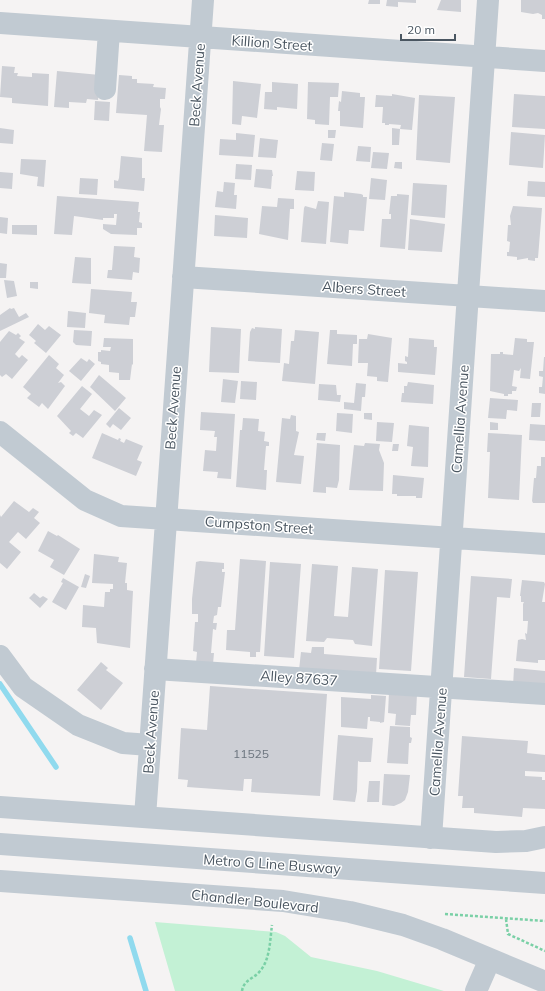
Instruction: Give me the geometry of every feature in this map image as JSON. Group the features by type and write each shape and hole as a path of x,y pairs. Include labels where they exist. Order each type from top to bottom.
{"street":[{"name":"Beck Avenue","path":"145,817 203,0"},
{"name":"Camellia Avenue","path":"431,838 488,0"},
{"name":"Killion Street","path":"0,23 545,61"},
{"path":"105,89 109,31"},
{"name":"Albers Street","path":"183,277 545,301"},
{"name":"Cumpston Street","path":"0,432 86,500 120,516 545,544"},
{"path":"0,656 23,687 78,725 123,743 150,745"},
{"name":"Alley 87637","path":"155,669 545,694"},
{"path":"0,807 496,842 526,841 545,838"},
{"name":"Metro G Line Busway","path":"0,844 545,883"},
{"name":"Chandler Boulevard","path":"0,881 283,901 350,912 403,925 545,982"},
{"path":"476,991 490,959"}],"path":[{"path":"444,914 545,921"},
{"path":"506,919 508,934 545,951"},
{"path":"242,991 246,982 261,971 268,954 272,926"}],"green space":[{"path":"155,922 276,932 285,936 311,957 377,971 444,991 175,991"}],"building":[{"path":"369,0 380,0 380,4 368,4"},
{"path":"387,0 416,0 416,3 398,2 398,7 386,6"},
{"path":"441,0 461,0 461,12 437,10"},
{"path":"521,0 545,0 545,19 542,19 542,15 538,13 533,14 521,12"},
{"path":"2,66 15,67 14,73 18,73 17,76 32,77 32,73 49,74 48,106 12,103 12,98 0,97"},
{"path":"57,71 100,75 98,100 87,99 86,103 69,102 69,108 54,107"},
{"path":"119,75 132,76 132,79 137,79 137,83 154,84 153,87 166,88 165,99 160,99 161,109 159,125 164,125 162,152 144,151 147,115 116,113"},
{"path":"233,81 261,84 257,118 242,116 241,125 232,124"},
{"path":"272,82 298,84 297,109 277,107 277,110 264,109 265,92 272,92"},
{"path":"308,82 339,83 338,97 330,97 329,125 315,124 315,120 307,119"},
{"path":"342,91 360,93 360,97 365,97 363,128 340,126 340,111 338,111"},
{"path":"392,94 415,98 412,130 400,129 401,125 385,125 385,123 382,123 383,107 375,107 376,95 392,96"},
{"path":"514,94 545,96 545,129 512,127"},
{"path":"419,95 455,97 450,163 416,160"},
{"path":"95,101 110,102 109,121 94,120"},
{"path":"0,128 14,130 13,144 0,143"},
{"path":"392,128 400,129 399,145 392,145"},
{"path":"328,130 336,130 335,138 328,138"},
{"path":"511,132 545,135 543,168 509,165"},
{"path":"236,133 255,135 253,157 219,155 220,139 236,140"},
{"path":"260,138 278,140 276,158 258,157"},
{"path":"322,143 334,144 332,161 320,160"},
{"path":"358,146 371,147 370,162 356,161"},
{"path":"373,152 389,153 387,169 371,168"},
{"path":"121,156 142,158 142,178 145,178 144,191 114,188 114,180 118,181 119,178"},
{"path":"21,159 46,160 44,187 37,186 38,177 20,174"},
{"path":"395,162 402,162 402,169 394,168"},
{"path":"236,164 252,165 251,180 235,179"},
{"path":"256,169 272,170 273,176 271,189 254,187"},
{"path":"297,171 315,172 314,191 295,190"},
{"path":"0,172 13,173 12,189 0,188"},
{"path":"80,178 98,179 97,195 79,194"},
{"path":"371,178 387,180 385,200 369,199"},
{"path":"528,181 545,182 545,197 527,196"},
{"path":"224,182 235,183 234,195 237,195 236,209 215,207 217,191 223,192"},
{"path":"413,183 447,185 445,218 411,215"},
{"path":"344,192 361,194 363,197 367,197 364,231 349,230 348,244 330,242 334,196 344,197"},
{"path":"397,194 409,195 405,249 380,247 382,219 391,219 391,214 389,214 391,196 397,196"},
{"path":"57,196 139,202 139,222 142,223 142,228 137,228 137,235 111,234 103,229 103,224 116,225 117,214 114,214 114,218 103,218 103,220 74,216 72,235 54,234"},
{"path":"278,198 294,199 294,209 290,209 288,240 259,234 262,206 277,207"},
{"path":"318,201 329,202 326,244 301,242 304,208 305,206 316,209"},
{"path":"513,206 542,208 538,258 535,258 535,261 528,260 528,258 517,260 517,257 507,256 510,242 507,241 508,225 511,225 510,216"},
{"path":"215,215 248,218 247,238 214,236"},
{"path":"0,217 8,218 7,234 0,233"},
{"path":"410,219 445,224 442,252 408,250"},
{"path":"12,225 37,225 37,235 12,234"},
{"path":"114,246 135,247 134,257 140,258 139,273 133,272 132,280 107,278 108,270 112,270"},
{"path":"75,257 91,258 91,284 72,283"},
{"path":"0,263 7,264 6,278 0,278"},
{"path":"4,280 14,281 17,296 7,298"},
{"path":"30,282 38,282 38,289 30,288"},
{"path":"91,289 132,292 131,302 137,302 135,317 130,317 129,325 104,323 105,315 89,313"},
{"path":"10,308 14,308 19,317 26,313 29,317 0,331 0,315"},
{"path":"68,311 86,313 85,328 67,327"},
{"path":"38,324 45,330 49,326 61,335 46,353 34,343 36,341 29,335"},
{"path":"211,327 241,329 239,373 209,372"},
{"path":"255,327 282,329 280,363 248,361 250,332 252,328 255,329"},
{"path":"74,330 92,331 91,346 76,345 73,342"},
{"path":"295,330 319,332 315,384 282,381 284,363 289,364 291,341 294,341"},
{"path":"330,330 337,330 337,334 357,335 357,344 353,344 352,366 327,364"},
{"path":"9,331 16,335 18,333 21,336 19,338 25,342 15,354 19,358 22,355 28,360 12,379 6,374 2,377 0,375 0,342"},
{"path":"368,334 392,338 388,382 377,381 377,377 367,376 368,363 358,363 359,339 367,339"},
{"path":"104,338 133,339 133,365 132,364 130,380 119,380 119,373 109,372 109,365 101,364 101,362 98,361 98,352 101,352 101,350 110,351 111,347 103,347"},
{"path":"409,338 434,340 434,347 437,347 435,375 398,372 398,363 407,364 405,361 405,356 408,357"},
{"path":"515,338 527,339 527,342 534,342 530,379 520,378 521,368 519,371 514,370 512,386 517,387 516,391 512,391 512,394 508,394 508,396 504,396 504,394 490,391 491,354 500,354 500,352 503,352 503,354 513,355"},
{"path":"49,355 59,364 56,368 64,375 58,383 61,382 65,386 48,409 42,403 39,407 27,398 31,394 23,387"},
{"path":"544,357 545,394 539,393 539,387 542,387 543,377 539,376 539,371 543,371"},
{"path":"81,358 87,362 89,359 95,364 81,381 69,371"},
{"path":"99,375 126,398 115,411 90,387"},
{"path":"223,379 238,381 235,403 221,402"},
{"path":"241,381 257,382 256,400 240,399"},
{"path":"408,382 434,385 433,404 401,402 402,393 404,393 404,386 407,386"},
{"path":"356,383 366,384 365,397 362,397 361,411 344,409 344,402 354,403"},
{"path":"319,384 336,385 337,395 341,395 340,402 318,400"},
{"path":"82,386 92,394 80,409 89,416 94,410 102,415 83,438 76,433 73,436 69,433 71,431 57,416"},
{"path":"490,398 518,400 517,411 507,410 506,419 488,418"},
{"path":"532,403 541,403 540,417 531,417"},
{"path":"119,408 131,418 121,430 113,424 110,428 106,424"},
{"path":"201,412 235,414 231,479 217,478 218,472 203,471 205,450 216,451 217,437 214,437 215,431 200,430"},
{"path":"337,413 353,414 352,433 336,431"},
{"path":"364,413 372,413 372,420 364,419"},
{"path":"291,415 296,416 296,431 299,432 294,455 304,456 301,484 276,482 282,418 290,419"},
{"path":"243,418 259,419 258,431 265,432 264,441 269,442 269,446 266,446 264,470 267,470 266,490 236,487 240,430 242,430"},
{"path":"377,422 394,423 392,442 376,441"},
{"path":"490,422 498,423 498,430 490,430"},
{"path":"530,424 545,425 545,441 529,440"},
{"path":"409,425 429,427 428,467 411,466 413,447 407,446"},
{"path":"102,433 118,440 119,438 121,439 120,441 124,443 126,439 143,446 137,460 142,462 136,476 92,458"},
{"path":"317,433 326,433 325,441 316,440"},
{"path":"488,433 522,435 519,500 488,498 490,452 487,452"},
{"path":"317,443 340,445 339,480 337,488 326,487 326,493 313,492"},
{"path":"365,443 380,444 379,450 384,463 383,491 349,490 354,445 364,446"},
{"path":"393,444 399,444 398,451 392,451"},
{"path":"541,457 545,457 545,503 533,503 534,478 536,478 537,466 541,466"},
{"path":"393,475 424,478 422,498 416,498 416,496 397,496 397,494 392,494"},
{"path":"14,501 29,512 33,508 39,512 34,518 40,523 26,539 18,532 9,542 21,552 7,569 0,563 0,515 1,517"},
{"path":"48,531 57,536 58,535 80,549 64,575 50,567 54,560 38,551"},
{"path":"94,554 119,557 118,562 127,563 125,583 127,583 127,590 133,591 130,648 97,643 96,628 82,627 83,605 104,607 105,592 110,592 110,589 113,589 113,584 92,583"},
{"path":"240,559 266,561 260,652 256,652 256,657 250,657 250,652 226,650 227,630 235,630"},
{"path":"196,562 224,563 224,569 222,569 222,572 225,572 221,607 218,607 217,615 214,616 213,623 217,623 216,630 213,629 211,653 214,653 213,664 196,663 197,652 193,651 195,622 198,622 198,614 192,614 192,599"},
{"path":"270,562 301,564 294,658 264,656"},
{"path":"312,564 338,566 334,616 348,617 352,567 378,569 372,646 355,644 353,640 327,638 324,642 306,641"},
{"path":"385,570 418,572 411,671 379,669"},
{"path":"85,574 90,576 86,588 81,587"},
{"path":"471,576 512,579 510,598 497,597 491,679 464,677"},
{"path":"63,578 79,587 66,610 52,602 63,583 61,582"},
{"path":"522,580 544,582 545,584 542,602 545,602 545,660 538,660 538,663 516,661 518,640 526,640 525,633 527,634 528,621 523,621 524,602 521,602 520,596"},
{"path":"34,593 40,598 43,596 48,599 40,608 29,598"},
{"path":"312,647 324,647 324,654 377,658 376,675 299,670 301,652 311,653"},
{"path":"101,662 108,668 106,670 123,683 101,710 77,690"},
{"path":"514,668 545,671 545,688 513,686"},
{"path":"210,686 327,694 320,796 251,792 252,779 244,779 243,791 187,787 188,780 178,779 181,728 207,730"},
{"path":"389,692 417,694 416,715 411,715 410,726 395,725 396,714 388,713"},
{"path":"371,695 386,696 384,722 380,723 370,721 370,717 368,717 367,729 341,727 341,697 371,699"},
{"path":"390,726 410,727 410,737 412,738 411,743 409,743 408,764 387,763"},
{"path":"338,735 373,738 371,762 358,761 355,802 333,800"},
{"path":"462,736 528,741 527,753 545,755 545,772 525,771 525,776 542,777 542,780 545,780 545,809 523,808 522,817 474,813 474,808 462,808 463,796 458,796"},
{"path":"384,774 410,775 408,792 405,800 401,803 394,806 382,805"},
{"path":"369,781 380,781 379,802 367,802"}],"waterway":[{"path":"0,684 56,767"},
{"path":"130,938 146,991"}]}
